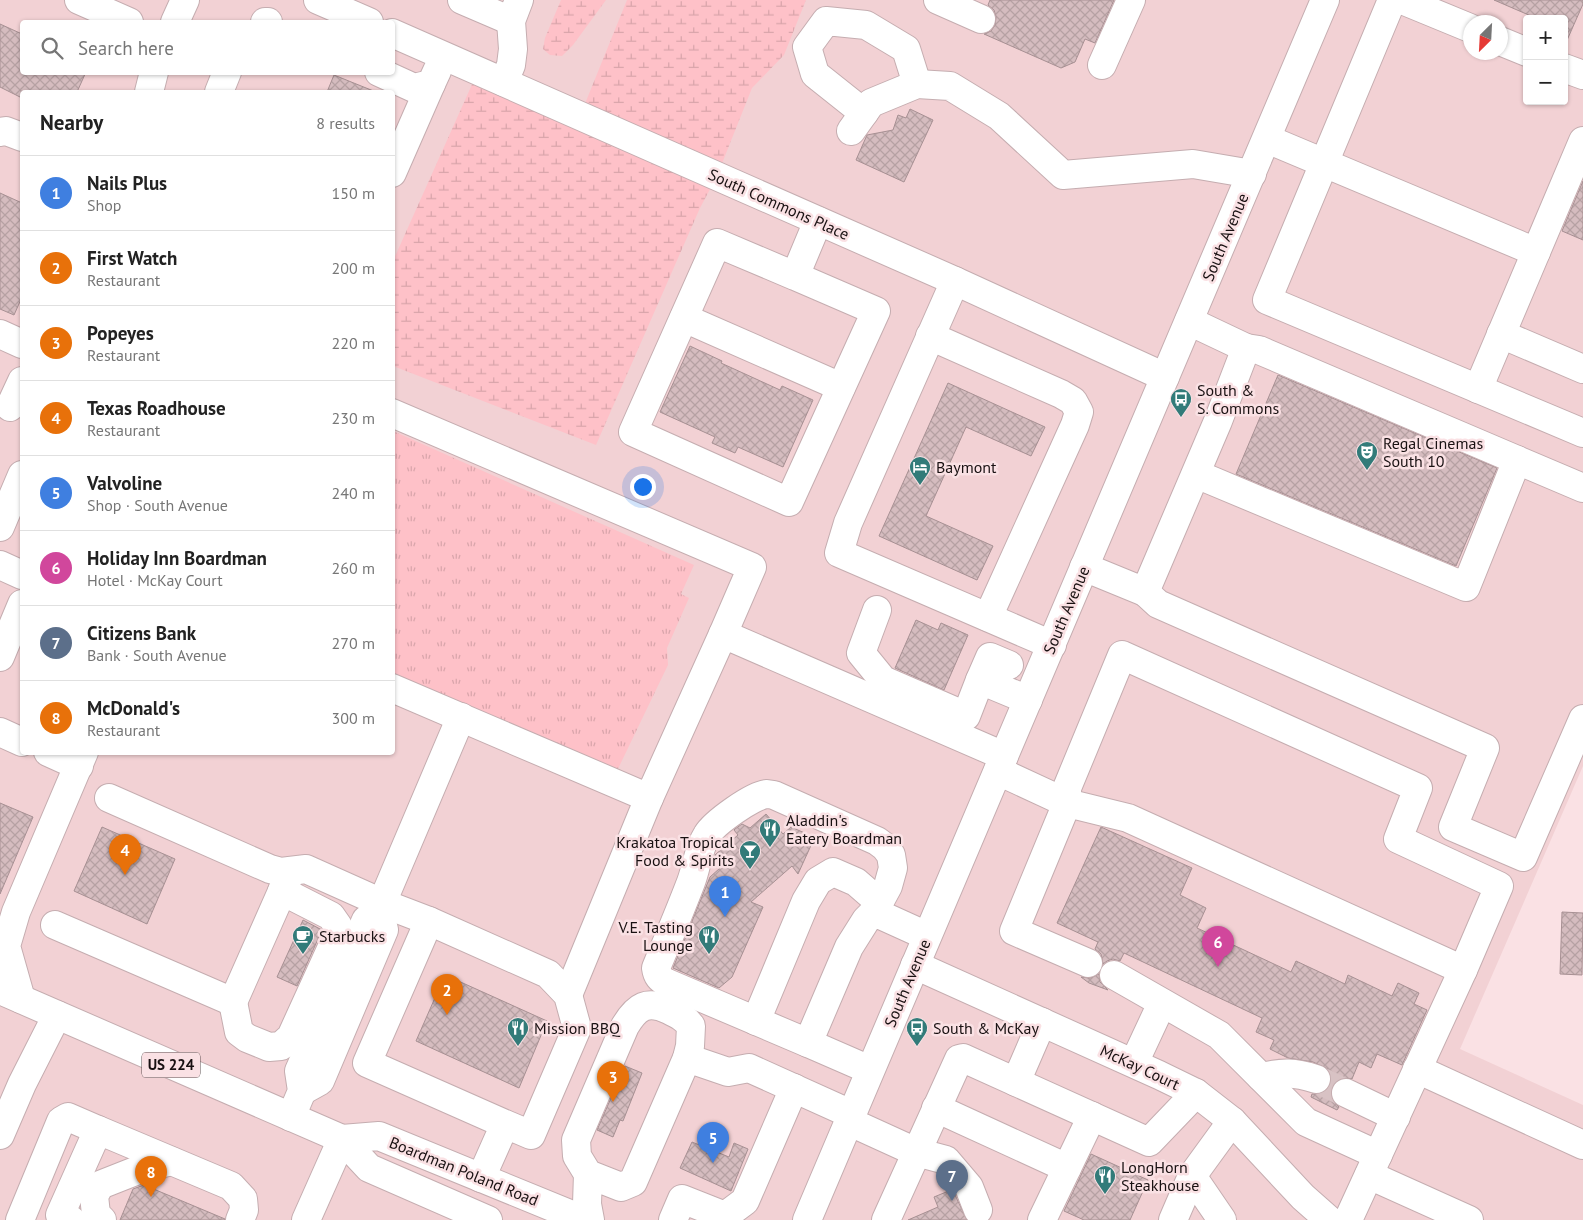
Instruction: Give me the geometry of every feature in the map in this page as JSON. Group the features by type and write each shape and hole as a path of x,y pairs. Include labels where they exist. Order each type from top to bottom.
{"main road":[{"path":"79,0 124,20"},
{"path":"176,20 185,0"},
{"path":"318,0 364,20"},
{"path":"462,0 515,10 511,65 504,82"},
{"path":"938,0 981,19"},
{"path":"1102,65 1131,0"},
{"name":"South Avenue","path":"807,1220 1325,0"},
{"path":"1463,25 1407,1 1324,164 1267,300 1583,433"},
{"path":"917,84 906,49 866,25 826,21 807,47 815,74 857,122 871,103 917,84 950,86 999,116 1063,175 1193,164 1252,174"},
{"name":"South Commons Place","path":"395,34 954,281 1165,377"},
{"path":"1508,44 1523,50"},
{"path":"395,167 443,55"},
{"path":"1568,69 1583,75"},
{"path":"150,90 153,75"},
{"path":"219,90 226,75"},
{"path":"386,75 414,88 431,84"},
{"path":"1267,139 1536,252"},
{"path":"1478,388 1583,141"},
{"path":"794,276 818,221"},
{"path":"717,243 794,276 876,311 789,502 633,432 717,243"},
{"path":"954,281 848,523 839,553 1052,645"},
{"path":"684,318 841,387"},
{"path":"1189,322 1246,348 1259,350 1583,488"},
{"path":"0,334 20,343"},
{"path":"1501,334 1583,369"},
{"path":"930,336 1061,394 1073,401 1079,412 1075,425 988,617"},
{"path":"1145,592 1218,421 1246,348"},
{"path":"10,407 20,386"},
{"path":"395,414 752,567 649,798 568,995"},
{"path":"1196,474 1466,587 1517,460"},
{"path":"7,515 20,480"},
{"path":"0,565 20,574"},
{"path":"1084,567 1145,592 1158,604 1485,748 1453,827 1523,857 1583,719"},
{"path":"0,657 20,609"},
{"path":"877,610 861,652 883,680 966,716 990,657 1009,665"},
{"path":"723,634 1001,763 1067,803 1128,818 1463,970"},
{"path":"1088,963 1014,931 1067,803 1067,788 1122,655 1418,788 1398,839 1499,886 1463,970 1348,1220"},
{"path":"980,680 1028,700"},
{"path":"395,689 649,798"},
{"path":"291,1117 302,1091 320,1081 384,930 381,906 461,718"},
{"path":"0,732 20,741"},
{"path":"10,995 6,946 16,912 82,759 63,755"},
{"path":"808,1043 849,947 888,886 893,868 891,855 878,841 774,795 767,794 753,799 719,821 707,834 699,852 690,885 656,968 660,979 870,1070"},
{"path":"109,798 270,869 282,872 286,881 331,916 338,926 337,936 291,1037 281,1046 269,1047 247,1038 239,1032 233,1002 286,881 306,869 381,906 429,921 548,974 568,995 577,1028 531,1135 367,1063 429,921"},
{"path":"756,1021 806,901 818,881 833,872 856,882 876,907 927,936"},
{"path":"55,925 233,1002"},
{"name":"McKay Court","path":"915,965 1196,1093 1232,1121 1302,1197 1329,1220"},
{"path":"1114,975 1219,1036 1306,1122 1374,1165 1469,1220"},
{"name":"Boardman Poland Road","path":"10,995 342,1140 370,1168 488,1220"},
{"path":"1134,1064 1162,1003"},
{"path":"588,1174 621,1187 633,1182 687,1058 691,1026 684,1017 659,1006 645,1005 633,1013 625,1026 576,1140 577,1156 588,1174 587,1204 590,1220"},
{"path":"0,1135 22,1084 56,1015"},
{"path":"1016,1082 1042,1022"},
{"path":"687,1058 728,1072 749,1068 794,1088 916,1152 946,1160 969,1187 978,1210"},
{"path":"886,1220 960,1059 963,1058 1149,1142 1196,1093"},
{"path":"1417,1070 1583,1145"},
{"path":"1261,1077 1281,1073 1298,1074 1316,1079"},
{"path":"673,1220 682,1199 725,1216 745,1201 794,1088"},
{"path":"1346,1093 1396,1117"},
{"path":"936,1108 1067,1168"},
{"path":"1042,1220 1092,1116"},
{"path":"20,1220 61,1121 68,1117 231,1186 244,1199 244,1210 240,1220"},
{"path":"1173,1220 1192,1176 1232,1121"},
{"path":"481,1178 505,1124"},
{"path":"63,1218 98,1130"},
{"name":"Boardman Poland Road","path":"342,1140 379,1136 584,1220"},
{"path":"306,1220 342,1140"},
{"path":"102,1220 96,1214 94,1196 100,1184 101,1173 107,1162 117,1154 136,1146"},
{"path":"100,1184 138,1170 171,1161"},
{"path":"549,1206 565,1196 588,1174"},
{"path":"1192,1176 1222,1220"}],"shaded area":[{"path":"0,0 1583,0 1583,766 1460,1049 1583,1105 1583,1220 0,1220"}],"green space":[{"path":"561,0 606,0 573,45 562,56 550,55 543,49 545,38"},
{"path":"627,0 806,0 784,55 752,88 717,176 700,208 596,445 395,367 395,257 478,71 580,116"},
{"path":"395,432 694,565 681,594 689,598 667,648 668,665 616,773 395,675"}],"building":[{"path":"990,0 1114,0 1095,43 1085,39 1075,62 1061,68 984,34 991,31 995,25 996,17 994,10 988,5"},
{"path":"1494,0 1583,0 1568,38 1568,15 1529,15"},
{"path":"0,24 20,33 20,75 85,75 78,90 20,90 20,97 0,87"},
{"path":"334,75 371,90 328,90"},
{"path":"910,109 933,120 904,182 856,160 867,135 893,130 898,115 906,118"},
{"path":"1583,181 1583,240 1562,231"},
{"path":"0,193 20,202 20,302 14,315 0,309"},
{"path":"690,346 722,361 721,363 780,390 782,386 813,400 783,467 738,447 735,453 712,443 715,437 660,412"},
{"name":"Regal Cinemas South 10","path":"1278,375 1497,468 1456,566 1236,474"},
{"name":"Baymont","path":"948,383 1045,427 1031,456 966,427 926,516 993,546 977,580 879,536"},
{"path":"916,620 938,630 941,623 968,635 944,690 895,668"},
{"path":"0,803 33,817 0,894"},
{"path":"766,814 783,834 791,827 807,834 813,841 798,874 792,866 751,902 763,907 732,977 719,988 673,968 710,877 720,868 713,860 715,855 738,835 735,829 742,824 750,828"},
{"path":"102,827 175,859 147,924 74,891"},
{"path":"1101,827 1192,868 1180,895 1206,908 1197,928 1291,972 1296,961 1345,984 1348,975 1392,996 1398,983 1419,993 1414,1004 1427,1010 1402,1065 1377,1054 1371,1068 1359,1062 1352,1079 1344,1078 1338,1080 1332,1087 1331,1095 1333,1101 1339,1107 1337,1110 1311,1097 1312,1094 1320,1094 1326,1091 1331,1084 1331,1076 1328,1069 1313,1062 1288,1058 1270,1049 1274,1040 1256,1032 1262,1018 1124,953 1120,961 1113,959 1103,964 1101,954 1095,949 1098,942 1057,923"},
{"path":"1562,912 1583,913 1582,975 1560,974"},
{"name":"Starbucks","path":"303,920 322,930 297,986 277,977"},
{"path":"1099,974 1100,982 1108,990 1089,983 1081,977 1090,978"},
{"path":"445,975 547,1021 519,1088 416,1041"},
{"path":"625,1066 642,1073 623,1121 620,1120 613,1137 597,1130"},
{"path":"692,1142 729,1157 734,1143 748,1149 731,1191 680,1168"},
{"name":"LongHorn Steakhouse","path":"1091,1154 1148,1180 1130,1220 1084,1220 1064,1211"},
{"path":"144,1185 225,1220 120,1220 133,1189"},
{"path":"951,1190 967,1220 908,1220 938,1207 934,1197"}],"tunnel":[{"path":"1316,1079 1346,1093"}],"place":[{"name":"South & S. Commons","path":"1181,418"},
{"name":"Regal Cinemas South 10","path":"1367,471"},
{"name":"Baymont","path":"920,486"},
{"name":"Aladdin's Eatery Boardman","path":"770,848"},
{"name":"Krakatoa Tropical Food & Spirits","path":"750,870"},
{"name":"Texas Roadhouse","path":"125,875"},
{"name":"Nails Plus","path":"725,917"},
{"name":"Starbucks","path":"303,955"},
{"name":"V.E. Tasting Lounge","path":"709,955"},
{"name":"Holiday Inn Boardman","path":"1218,967"},
{"name":"First Watch","path":"447,1015"},
{"name":"Mission BBQ","path":"518,1047"},
{"name":"South & McKay","path":"917,1047"},
{"name":"Popeyes","path":"613,1102"},
{"name":"Valvoline","path":"713,1163"},
{"name":"LongHorn Steakhouse","path":"1105,1195"},
{"name":"McDonald's","path":"151,1197"},
{"name":"Citizens Bank","path":"952,1201"}]}
